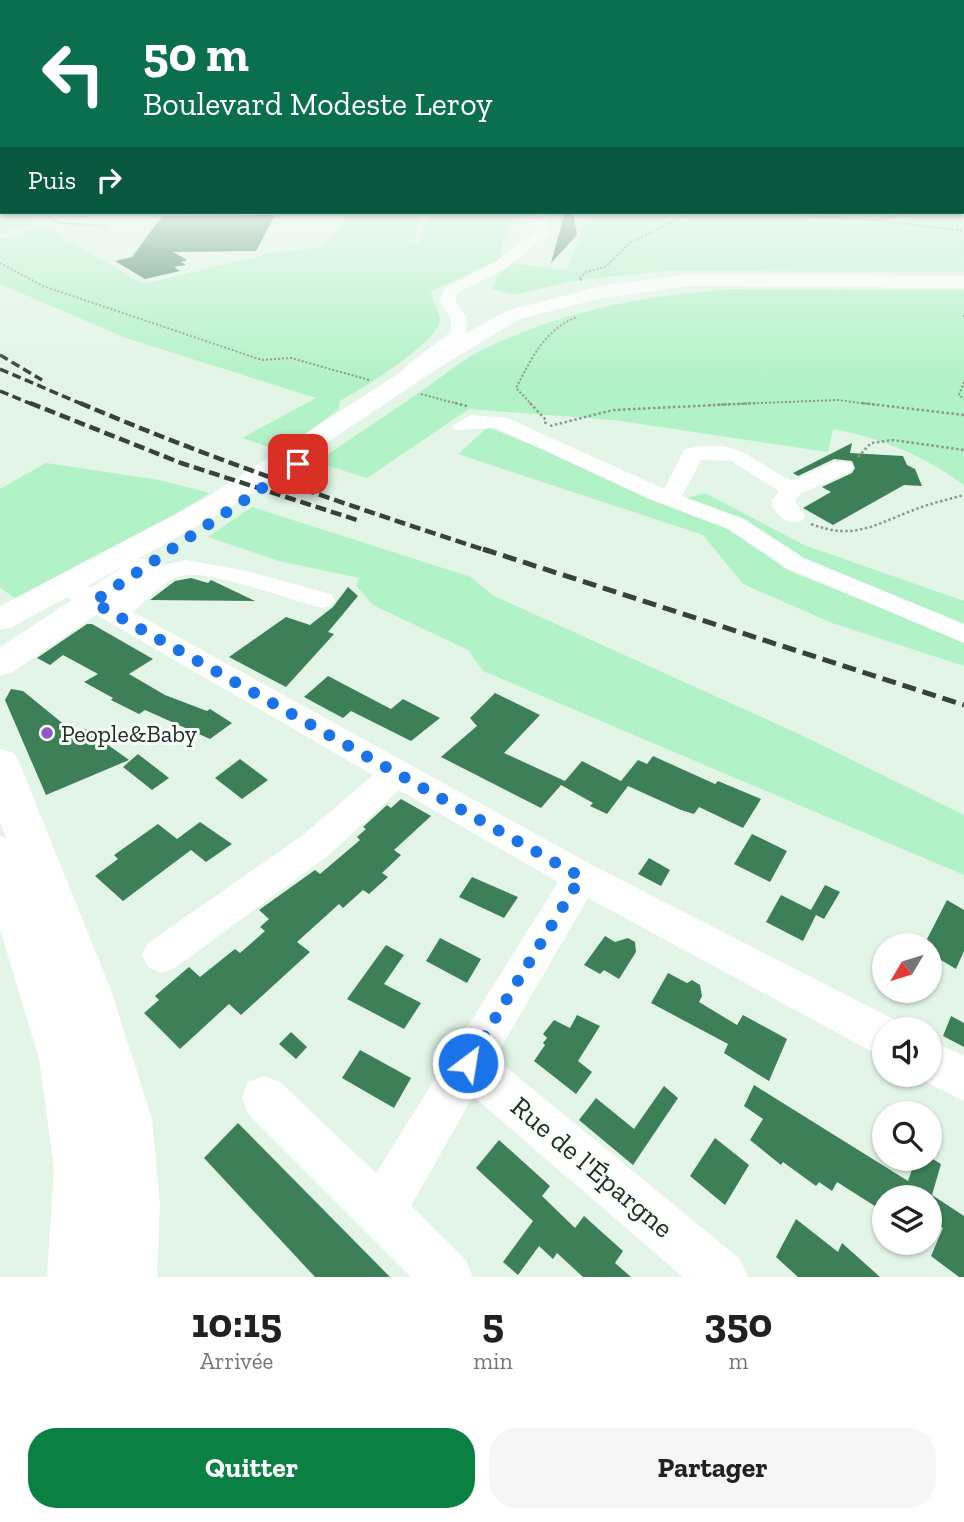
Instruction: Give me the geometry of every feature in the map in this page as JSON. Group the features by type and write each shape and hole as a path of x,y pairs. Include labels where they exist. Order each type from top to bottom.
{"main road":[{"path":"0,620 15,607 91,601 368,390 513,315 601,292 690,280 964,282"},
{"path":"0,664 410,389 508,328 550,311 615,295 672,286 762,281"},
{"path":"0,764 85,990 124,1119 130,1205 125,1277"},
{"path":"0,854 47,992 66,1059 83,1168 79,1277"}],"street":[{"path":"368,390 460,334 459,319 447,300 451,290 510,259"},
{"path":"462,426 471,421 500,422 656,494 670,497 736,524 795,563 964,634"},
{"path":"670,497 680,483 693,454 719,451 743,456 775,482 792,489"},
{"path":"793,516 785,509 783,501 792,489 842,467"},
{"path":"91,601 174,569 192,568 239,577 322,600"},
{"path":"91,601 581,877 872,1030"},
{"path":"162,955 316,845 396,773"},
{"path":"381,1211 581,877"},
{"name":"Rue de l'Épargne","path":"468,1063 722,1277"},
{"path":"942,1068 964,1079"},
{"path":"264,1098 447,1277"}],"path":[{"path":"601,292 579,279 586,272 605,267 614,259"},
{"path":"0,263 43,286 262,360 291,358 368,390"},
{"path":"583,316 559,323 544,335 516,388 545,420 545,427 613,410 644,407 838,400 964,415"},
{"path":"964,382 958,395 964,398"},
{"path":"842,467 859,456 871,443 882,441 893,440 964,450"},
{"path":"793,516 831,534 866,532 909,511 964,495"}],"green space":[{"path":"0,259 100,259 144,284 248,259 500,259 431,291 440,321 426,341 396,365 340,401 338,410 281,451 242,438 316,398 126,338 0,284"},
{"path":"571,259 964,259 964,272 664,271 572,281 514,295 492,289 496,279 510,263 567,270"},
{"path":"732,289 964,290 964,485 934,465 902,450 869,437 833,429 828,452 614,420 469,409 367,478 316,462 469,357 514,336 544,324 605,307 667,296"},
{"path":"488,427 723,523 789,571 964,640 964,666 832,623 743,584 703,535 458,454"},
{"path":"46,463 159,480 210,493 97,562 15,598 0,588 0,489"},
{"path":"705,493 804,545 964,601 964,625 798,559 687,498"},
{"path":"252,507 471,577 494,596 799,734 964,815 964,875 483,671 468,650 373,605 356,585 359,578 279,561 208,537"}],"building":[{"path":"125,259 187,260 181,262 186,265 174,267 180,271 145,279 115,261"},
{"path":"852,443 850,453 903,456 907,465 915,469 922,486 904,485 833,525 803,508 831,492 822,487 852,473 855,468 852,461 834,459 798,476 793,473"},
{"path":"191,578 208,583 211,580 255,601 150,600 175,581"},
{"path":"348,587 358,596 328,632 334,634 286,687 229,657 286,617 310,625 333,607"},
{"path":"87,624 92,624 153,659 129,674 165,695 207,711 210,709 232,723 210,739 145,710 139,714 111,700 113,698 84,682 98,674 63,655 50,665 37,658"},
{"path":"328,676 391,709 403,699 440,718 411,741 351,711 343,718 304,697"},
{"name":"People&Baby","path":"11,689 23,691 77,735 86,729 129,760 46,795 5,700"},
{"path":"495,693 540,715 504,753 565,781 582,761 621,781 638,760 647,764 653,756 715,784 718,781 761,799 743,828 699,807 694,814 628,786 607,814 590,806 593,803 561,785 541,808 441,757 477,726 470,718"},
{"path":"138,754 169,778 152,790 123,767"},
{"path":"240,759 268,780 242,799 215,778"},
{"path":"401,799 431,816 394,850 401,855 382,873 388,877 369,894 363,890 343,908 339,904 297,942 310,952 241,1015 229,1004 180,1049 144,1013 159,1000 155,996 189,967 200,977 235,949 240,953 265,931 260,927 269,919 259,910 315,870 320,874 360,840 357,837 366,829 363,827 387,805 391,808"},
{"path":"200,822 232,844 206,862 191,850 123,901 95,876 118,859 114,855 158,824 177,839"},
{"path":"752,834 787,851 770,882 734,864"},
{"path":"649,858 670,870 661,886 638,874"},
{"path":"472,877 518,897 504,918 459,897"},
{"path":"825,885 840,892 824,919 816,915 803,941 766,922 781,895 811,910"},
{"path":"947,900 964,910 964,951 956,969 942,961 942,933 930,933"},
{"path":"605,936 615,942 628,938 635,942 636,952 619,979 604,970 600,974 584,965"},
{"path":"440,938 481,959 467,983 426,961"},
{"path":"386,945 404,955 384,984 421,1003 404,1029 347,999"},
{"path":"668,973 687,983 692,980 700,985 702,996 699,1002 737,1025 743,1015 787,1039 769,1081 724,1053 728,1044 651,1003"},
{"path":"577,1015 600,1026 578,1061 592,1072 576,1094 534,1061 545,1045 543,1043 547,1038 543,1034 554,1020 570,1028"},
{"path":"951,1016 964,1023 964,1047 943,1036"},
{"path":"291,1032 307,1047 296,1059 279,1044"},
{"path":"360,1050 411,1078 394,1108 342,1078"},
{"path":"754,1085 872,1159 872,1171 892,1171 908,1181 911,1171 939,1171 935,1185 872,1185 872,1204 837,1182 832,1191 819,1182 816,1186 783,1162 781,1165 750,1140 763,1119 744,1106"},
{"path":"664,1086 678,1098 633,1165 579,1120 596,1098 634,1129"},
{"path":"238,1123 390,1277 315,1277 204,1158"},
{"path":"715,1138 749,1165 725,1205 690,1176"},
{"path":"499,1140 550,1186 542,1196 575,1228 584,1216 623,1251 615,1263 631,1277 583,1277 557,1253 553,1259 539,1246 518,1275 503,1262 533,1221 476,1168"},
{"path":"942,1202 964,1216 964,1277 959,1277 931,1256 942,1255"},
{"path":"796,1219 838,1252 842,1243 880,1277 798,1277 776,1257"}],"railway":[{"path":"0,355 42,380"},
{"path":"0,369 84,405"},
{"path":"0,391 34,405"},
{"path":"30,403 181,463 357,520"},
{"path":"80,403 231,463 488,551"},
{"path":"483,549 964,705"}],"place":[{"name":"People&Baby","path":"47,733"}],"route":[{"path":"298,464 93,602 581,877 468,1063"}]}
